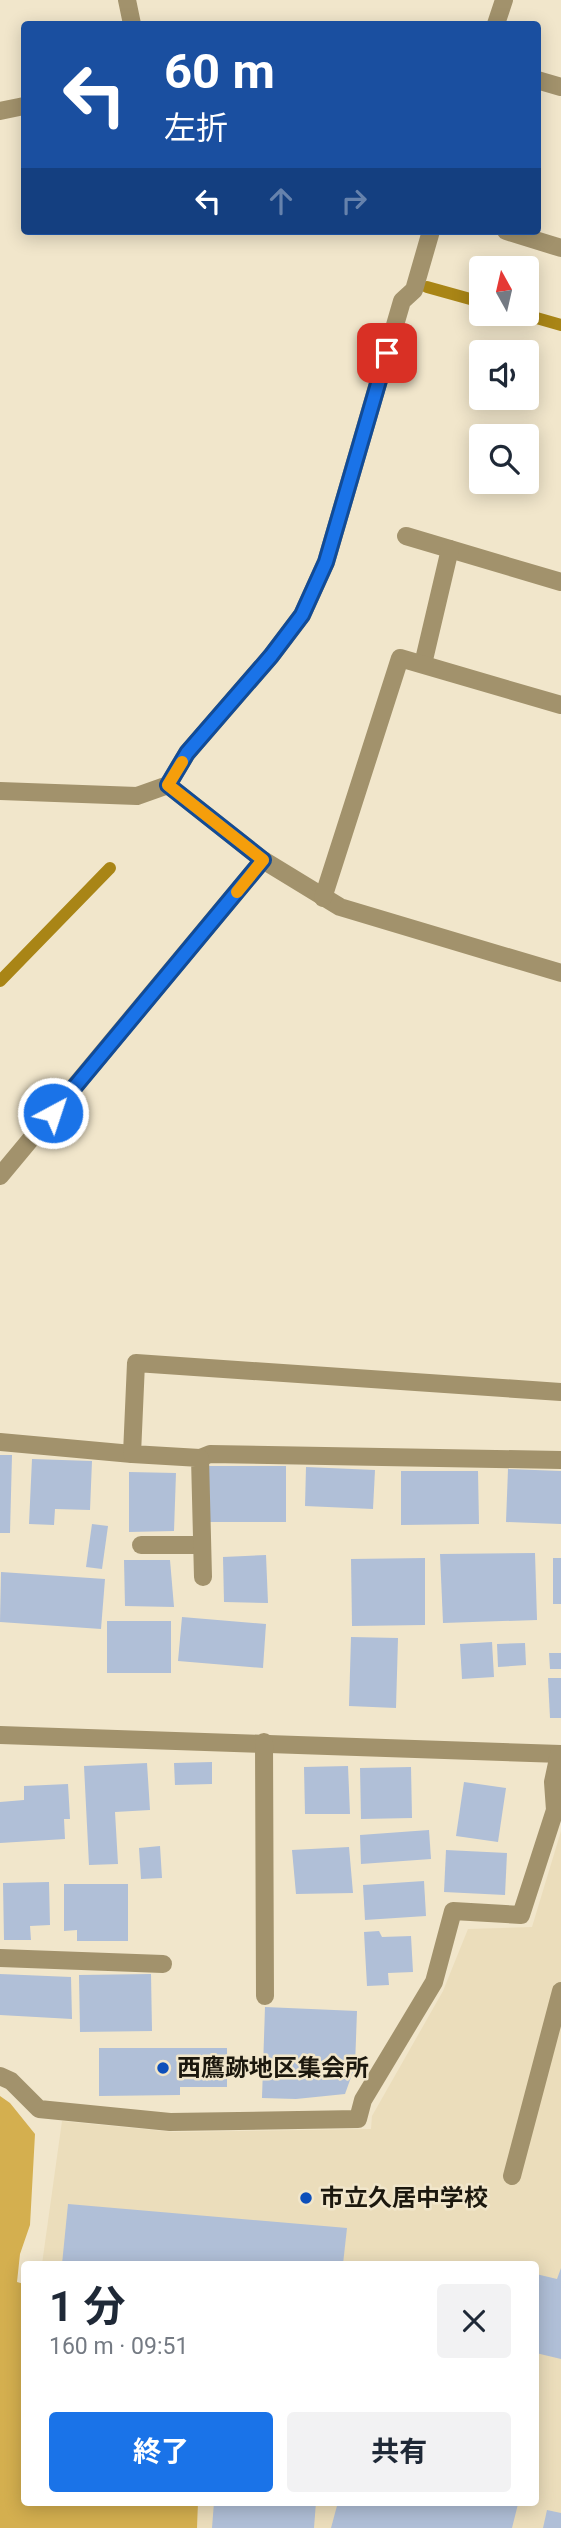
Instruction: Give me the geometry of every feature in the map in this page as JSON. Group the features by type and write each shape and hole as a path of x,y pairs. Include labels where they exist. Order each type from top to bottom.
{"street":[{"path":"127,0 131,21"},
{"path":"497,21 503,0"},
{"path":"541,81 561,87"},
{"path":"0,111 21,107"},
{"path":"0,790 137,796 168,785 187,753 271,656 302,615 326,562 402,301 414,290 430,235"},
{"path":"520,235 561,247"},
{"path":"406,536 561,582"},
{"path":"423,664 450,549"},
{"path":"323,898 400,657 561,705"},
{"path":"168,785 263,860 340,907 561,973"},
{"path":"0,1176 263,860"},
{"path":"132,1454 136,1363 561,1392"},
{"path":"0,1442 200,1458 210,1454 561,1461"},
{"path":"200,1458 203,1577"},
{"path":"141,1545 202,1545"},
{"path":"0,1735 560,1754 553,1782 555,1810 522,1915 453,1911 434,1982 363,2100 358,2119 170,2122 39,2109 11,2081 0,2076"},
{"path":"264,1742 265,1996"},
{"path":"0,1958 163,1964"},
{"path":"512,2176 561,1991"}],"shaded area":[{"name":"市立久居中学校","path":"561,1831 561,2528 197,2528 198,2506 539,2506 539,2261 42,2261 62,2121 173,2132 371,2129 372,2116 443,1991 468,1929 532,1927"},
{"path":"0,2096 10,2103 35,2134 30,2225 20,2254 17,2282 21,2283 21,2506 198,2506 197,2528 0,2528"}],"building":[{"path":"0,1455 12,1455 10,1533 0,1533"},
{"path":"32,1459 92,1461 90,1510 55,1509 54,1525 29,1524"},
{"path":"209,1466 286,1466 286,1522 209,1522"},
{"path":"306,1467 375,1470 373,1509 305,1506"},
{"path":"508,1469 561,1471 561,1524 506,1522"},
{"path":"401,1471 478,1471 479,1524 401,1525"},
{"path":"129,1472 176,1473 174,1531 129,1532"},
{"path":"92,1524 108,1526 102,1569 86,1567"},
{"path":"535,1553 537,1620 443,1623 440,1554"},
{"path":"266,1555 268,1603 224,1602 223,1557"},
{"path":"425,1558 425,1625 352,1626 351,1559"},
{"path":"553,1558 561,1558 561,1604 553,1604"},
{"path":"124,1560 170,1560 174,1607 125,1606"},
{"path":"1,1572 105,1579 101,1629 0,1622"},
{"path":"182,1617 266,1624 263,1668 178,1661"},
{"path":"107,1621 171,1621 171,1673 107,1673"},
{"path":"351,1637 398,1638 396,1708 349,1706"},
{"path":"492,1642 494,1677 462,1679 460,1644"},
{"path":"525,1643 526,1665 498,1667 497,1644"},
{"path":"549,1653 561,1653 561,1669 550,1669"},
{"path":"548,1678 561,1678 561,1718 550,1718"},
{"path":"212,1762 212,1784 175,1785 174,1763"},
{"path":"147,1763 150,1810 115,1812 118,1864 89,1865 84,1766"},
{"path":"348,1766 350,1814 305,1814 304,1767"},
{"path":"411,1767 412,1818 361,1819 360,1768"},
{"path":"464,1782 506,1788 498,1842 456,1836"},
{"path":"68,1784 70,1819 64,1819 65,1839 0,1843 0,1802 24,1800 24,1786"},
{"path":"429,1830 431,1859 361,1864 360,1835"},
{"path":"160,1846 162,1878 141,1879 139,1848"},
{"path":"349,1847 353,1893 296,1894 292,1850"},
{"path":"446,1850 507,1853 505,1895 444,1892"},
{"path":"424,1881 426,1916 365,1920 363,1885"},
{"path":"49,1882 50,1925 30,1926 31,1940 4,1940 3,1883"},
{"path":"64,1884 128,1884 128,1941 77,1941 77,1930 64,1931"},
{"path":"379,1931 382,1937 411,1936 413,1972 388,1973 389,1985 367,1986 364,1932"},
{"path":"0,1974 71,1977 72,2019 0,2015"},
{"path":"151,1974 152,2031 80,2032 79,1975"},
{"path":"265,2007 357,2011 355,2066 345,2094 296,2099 262,2098"},
{"name":"西鷹跡地区集会所","path":"99,2048 227,2048 227,2087 180,2087 180,2095 99,2096"},
{"path":"68,2204 347,2228 343,2261 62,2261"},
{"path":"561,2268 561,2359 539,2354 539,2275 557,2279"},
{"path":"214,2506 316,2506 314,2528 212,2528"},
{"path":"337,2506 518,2506 512,2528 331,2528"},
{"path":"547,2510 561,2513 561,2528 543,2528"}],"waterway":[{"path":"427,287 469,299"},
{"path":"539,319 561,325"},
{"path":"0,981 110,868"}],"slow traffic":[{"path":"182,762 168,785 263,860 237,892"}],"place":[{"name":"西鷹跡地区集会所","path":"163,2068"},
{"name":"市立久居中学校","path":"306,2198"}],"route":[{"path":"53,1113 263,860 168,785 187,753 271,656 302,615 326,562 387,353"}]}
